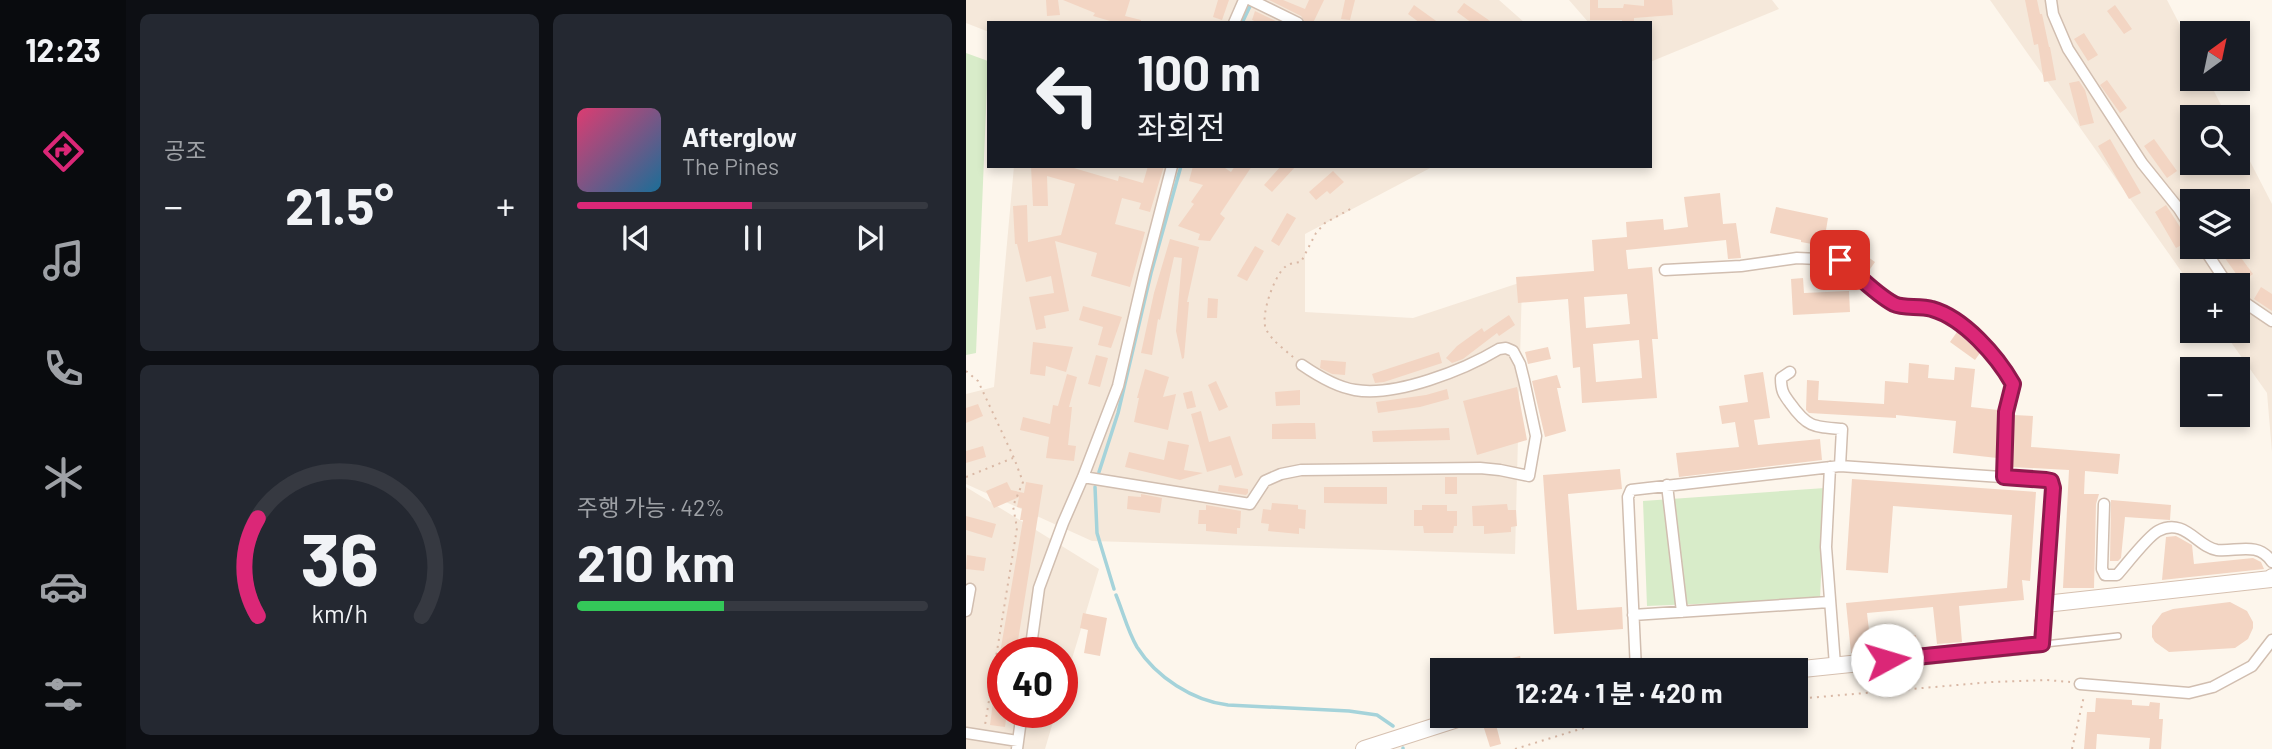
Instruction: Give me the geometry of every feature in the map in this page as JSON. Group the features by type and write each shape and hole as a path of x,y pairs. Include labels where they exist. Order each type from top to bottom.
{"street":[{"path":"1235,21 1244,0"},
{"path":"1251,0 1294,21"},
{"path":"2051,0 2053,14 2068,49 2142,163 2180,211"},
{"path":"1032,637 1039,588 1118,386 1171,168"},
{"path":"1665,270 1797,258 1840,260 1896,306 1928,308 1944,313 1969,331 1991,353 2013,384 2006,412 2004,477"},
{"path":"2250,306 2272,321"},
{"path":"1083,477 1250,504 1265,481 1301,470 1480,468 1529,476 1536,436 1520,364 1513,351 1499,349 1458,370 1403,387 1380,390 1357,391 1341,386 1302,365"},
{"path":"1790,372 1781,378 1781,391 1802,421 1820,428 1842,429 1826,547 1835,665"},
{"path":"1635,658 1628,497 1631,490 1835,467 2051,481 2053,488 2042,644 1808,668"},
{"path":"1667,485 1682,612"},
{"path":"2104,503 2102,569 2105,575 2117,575 2157,531 2171,528 2188,531 2215,550 2249,547 2270,558 2272,562"},
{"path":"2045,604 2272,577"},
{"path":"966,611 970,589"},
{"path":"1633,615 1829,602"},
{"path":"2083,684 2189,694 2213,687 2252,666 2272,640"},
{"path":"1364,749 1430,728"},
{"path":"966,733 1017,745"}],"lane":[{"path":"2042,644 2118,636"}],"path":[{"path":"1302,365 1274,341 1265,328 1264,314 1270,295 1283,268 1301,262 1316,233 1325,223 1354,207"},
{"path":"966,371 978,381 1023,482 1013,506 1017,528 983,736"},
{"path":"966,477 1014,458"},
{"path":"1808,698 1992,682 2046,680 2083,684 2072,749"},
{"path":"1515,749 1584,728"}],"shaded area":[{"path":"966,0 1499,0 1523,21 987,21 987,31 966,23"},
{"path":"1569,0 1772,0 1779,9 1652,61 1652,21 1587,21"},
{"path":"1990,0 2167,0 2180,25 2180,91 2214,91 2221,105 2180,105 2180,175 2250,175 2250,161 2272,204 2272,452 2267,393 2250,369 2250,357 2241,357 2232,343 2250,343 2250,273 2182,273"},
{"path":"1014,168 1430,168 1305,234 1305,312 1413,318 1522,282 1515,554 1092,541 966,484 966,394 994,387"},
{"path":"966,487 1099,569 1078,639 987,637 987,728 1051,728 1045,749 966,749"}],"green space":[{"path":"966,53 987,61 987,85 976,353 966,355"},
{"path":"1825,488 1820,599 1647,606 1643,501"}],"building":[{"path":"1046,0 1058,0 1060,15 1047,16"},
{"path":"1063,0 1130,0 1125,16 1141,21 1110,21 1093,16 1095,13"},
{"path":"1218,0 1229,0 1222,20 1213,17"},
{"path":"1269,0 1283,0 1305,9 1309,0 1324,0 1314,21 1305,21 1301,16"},
{"path":"1345,0 1355,0 1350,20 1341,19"},
{"path":"1590,0 1598,0 1598,8 1623,8 1624,4 1644,6 1644,0 1672,0 1673,15 1634,18 1634,21 1590,20"},
{"path":"2025,0 2037,0 2056,80 2044,82 2038,44 2034,45"},
{"path":"1464,3 1490,21 1469,21 1457,12"},
{"path":"1414,5 1436,21 1417,21 1408,14"},
{"path":"2115,5 2132,29 2124,34 2107,11"},
{"path":"1255,11 1276,21 1254,21 1252,20"},
{"path":"2084,33 2098,55 2088,61 2074,39"},
{"path":"2107,80 2127,108 2120,113 2100,85"},
{"path":"2079,81 2085,90 2094,123 2080,126 2069,83"},
{"path":"2110,139 2141,193 2129,199 2098,146"},
{"path":"2154,139 2177,171 2167,178 2144,146"},
{"path":"1031,168 1074,168 1118,181 1119,176 1143,183 1147,168 1163,168 1150,212 1139,209 1141,203 1122,198 1115,224 1145,232 1130,287 1091,276 1097,253 1055,241 1069,311 1044,316 1046,328 1036,330 1029,297 1054,293 1051,276 1026,282 1015,244 1013,206 1027,205 1028,242 1061,235 1075,184 1047,176 1048,206 1033,206"},
{"path":"1192,168 1225,168 1231,172 1234,168 1251,168 1220,214 1225,218 1210,241 1198,240 1200,234 1178,226 1194,204 1191,202 1203,185 1189,181"},
{"path":"1279,168 1294,168 1272,192 1264,185"},
{"path":"1333,171 1344,182 1330,194 1327,191 1316,200 1309,192"},
{"path":"1720,193 1723,224 1736,223 1741,258 1728,259 1726,240 1626,250 1628,269 1652,267 1658,339 1652,339 1657,398 1582,403 1580,367 1573,368 1568,299 1518,303 1516,277 1594,271 1592,240 1627,237 1626,222 1663,219 1664,230 1688,227 1684,197","holes":["1627,294 1630,324 1586,328 1584,297","1639,340 1642,378 1596,382 1593,344"]},
{"path":"2166,205 2180,227 2180,246 2176,248 2155,212"},
{"path":"1776,207 1828,218 1825,236 1844,240 1875,262 1868,272 1834,248 1770,233"},
{"path":"1287,213 1296,218 1279,246 1271,241"},
{"path":"1170,239 1199,247 1187,302 1182,359 1176,331 1182,258 1174,257 1152,355 1141,353 1154,293"},
{"path":"1255,246 1264,251 1247,281 1237,276"},
{"path":"2226,259 2242,259 2253,274 2250,276 2250,273 2236,273"},
{"path":"1803,278 1804,293 1849,291 1850,312 1793,315 1791,279"},
{"path":"2261,287 2272,294 2272,311 2254,299"},
{"path":"1208,298 1218,299 1217,318 1207,318"},
{"path":"1083,306 1122,317 1111,348 1098,345 1103,327 1079,320"},
{"path":"1509,315 1515,325 1499,336 1497,333 1463,359 1452,363 1446,358 1457,346 1482,328 1484,332"},
{"path":"1957,332 1980,353 1975,360 1950,342"},
{"path":"1033,342 1073,347 1066,372 1046,366 1045,376 1030,374"},
{"path":"1548,347 1551,359 1528,364 1525,352"},
{"path":"1439,352 1442,363 1375,383 1372,374"},
{"path":"1096,355 1108,358 1100,387 1088,384"},
{"path":"1321,360 1346,362 1345,375 1332,374 1320,368"},
{"path":"1909,363 1929,365 1928,378 1954,380 1955,367 1975,369 1971,407 1998,410 1997,458 1953,453 1956,421 1896,415 1896,418 1809,413 1806,410 1807,380 1819,381 1818,400 1884,404 1885,381 1908,383"},
{"path":"1145,369 1169,377 1163,397 1176,394 1168,430 1134,422"},
{"path":"1763,372 1770,418 1754,420 1758,445 1820,439 1822,460 1679,477 1676,453 1739,447 1735,422 1722,424 1719,406 1748,402 1744,375"},
{"path":"1067,374 1077,377 1069,407 1072,407 1068,445 1076,446 1074,461 1046,458 1049,437 1020,430 1023,417 1050,424 1053,405 1058,406"},
{"path":"1557,375 1566,431 1545,437 1532,381"},
{"path":"1216,381 1228,407 1219,411 1208,385"},
{"path":"1517,387 1527,440 1477,455 1463,401"},
{"path":"1447,389 1449,399 1420,407 1378,413 1376,402 1426,395"},
{"path":"1300,390 1300,405 1276,406 1275,392"},
{"path":"1192,391 1196,407 1187,409 1183,393"},
{"path":"978,404 983,416 966,423 966,408"},
{"path":"1201,411 1209,442 1230,436 1243,475 1235,478 1231,465 1207,472 1191,414"},
{"path":"2014,415 2033,416 2031,447 2120,454 2118,474 2085,471 2084,494 2099,494 2096,504 2094,588 2063,588 2069,470 2012,467"},
{"path":"1315,423 1316,439 1272,439 1272,424"},
{"path":"1449,428 1450,440 1373,442 1372,431"},
{"path":"1168,441 1189,445 1184,470 1203,473 1180,480 1125,467 1129,452 1164,460"},
{"path":"983,446 986,457 966,463 966,451"},
{"path":"1620,469 1622,489 1568,494 1577,610 1622,607 1623,629 1554,634 1543,475"},
{"path":"1445,477 1457,477 1457,494 1445,494"},
{"path":"1852,479 2036,492 2030,581 2022,580 2024,600 1959,606 1962,642 1937,644 1933,607 1867,613 1870,639 1916,635 1917,646 1851,653 1846,603 2007,588 2012,515 1893,506 1888,573 1846,570"},
{"path":"1007,482 1011,490 1024,493 1026,482 1043,485 1019,637 1003,637 1023,520 1020,520 1022,508 1017,507 1019,497 994,508 986,491"},
{"path":"1219,485 1248,489 1248,493 1246,495 1218,491"},
{"path":"1324,487 1387,487 1387,504 1324,503"},
{"path":"1141,494 1162,498 1160,513 1127,509 1128,496 1141,497"},
{"path":"2111,500 2171,505 2170,520 2125,517 2121,558 2118,561 2110,561"},
{"path":"1272,503 1298,505 1298,509 1306,510 1305,529 1299,528 1299,534 1268,531 1269,524 1261,523 1263,509 1271,510"},
{"path":"1507,504 1508,510 1516,510 1517,526 1511,527 1511,532 1484,534 1484,526 1473,526 1472,506"},
{"path":"1206,505 1241,511 1237,534 1206,531 1206,524 1198,524 1199,510 1206,510"},
{"path":"1422,505 1447,505 1447,511 1457,511 1457,526 1454,526 1453,533 1424,533 1423,526 1414,526 1414,510 1422,510"},
{"path":"966,516 996,524 992,538 966,530"},
{"path":"2176,536 2192,545 2194,564 2253,558 2261,562 2264,569 2162,580 2166,537"},
{"path":"967,555 986,558 984,571 966,569"},
{"path":"2230,602 2247,611 2253,622 2248,639 2235,648 2169,652 2152,637 2152,626 2162,613 2173,609"},
{"path":"1083,613 1107,618 1100,656 1084,653 1088,630 1080,628"},
{"path":"2096,698 2132,700 2132,705 2149,706 2150,702 2160,703 2159,719 2163,719 2161,749 2149,749 2150,738 2097,734 2096,749 2084,749 2087,712 2095,712"},
{"path":"1484,728 1497,728 1501,744 1490,747"}],"waterway":[{"path":"1243,21 1251,4"},
{"path":"1099,472 1118,413 1151,273 1180,168"},
{"path":"1095,487 1097,533 1114,589"},
{"path":"1116,595 1131,635 1145,658 1165,677 1189,693 1228,705 1349,711 1377,715 1393,726"}],"route":[{"path":"1840,260 1896,306 1928,308 1944,313 1969,331 1991,353 2013,384 2006,412 2004,477 2051,481 2053,488 2042,644 1887,660"}]}
